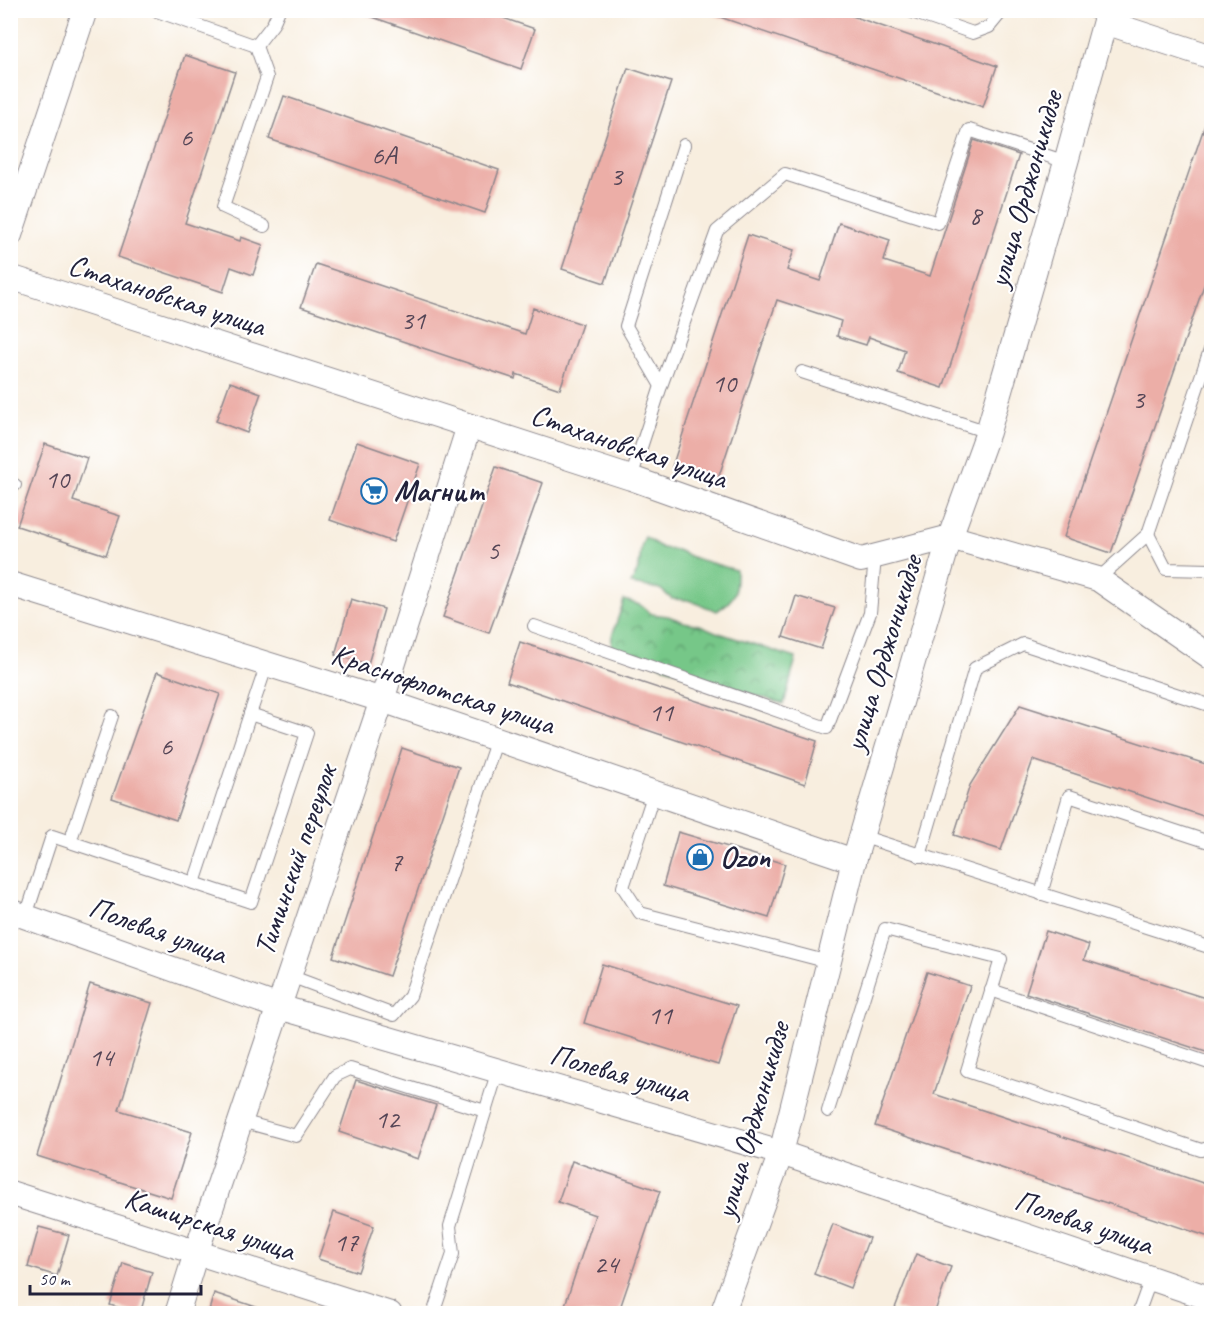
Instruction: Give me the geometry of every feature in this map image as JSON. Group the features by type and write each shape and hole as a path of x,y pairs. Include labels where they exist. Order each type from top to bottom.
{"street":[{"path":"10,235 85,10"},
{"path":"1102,15 1212,57"},
{"name":"улица Орджоникидзе","path":"722,1314 781,1153 854,861 950,537 988,432 1066,162 1102,15"},
{"name":"Стахановская улица","path":"10,277 631,478 861,560 950,537"},
{"name":"Тиминский переулок","path":"177,1314 382,700 469,426"},
{"path":"950,537 1098,579 1212,658"},
{"name":"Краснофлотская улица","path":"10,584 382,700 854,861"},
{"name":"Полевая улица","path":"18,914 279,1007 781,1153 1212,1299"},
{"name":"Каширская улица","path":"10,1193 390,1314"}],"lane":[{"path":"154,10 256,46"},
{"path":"256,46 273,24 279,10"},
{"path":"906,10 973,33 989,27 1003,10"},
{"path":"256,46 267,77 223,207 264,226"},
{"path":"631,478 661,386 717,231 785,174 938,223 969,130 1066,162"},
{"path":"661,386 626,326 684,145"},
{"path":"1098,579 1148,534 1212,344"},
{"path":"802,372 988,432"},
{"path":"1148,534 1166,569 1212,570"},
{"path":"534,626 827,728 870,613 875,556"},
{"path":"920,855 975,668 1023,644 1212,706"},
{"path":"194,883 267,664"},
{"path":"18,914 52,836 251,902 307,733 250,714"},
{"path":"70,842 112,716"},
{"path":"290,976 394,1015 410,996 497,739"},
{"path":"654,793 623,887 639,913 829,962"},
{"path":"1041,894 1069,796 1212,843"},
{"path":"861,837 1212,948"},
{"path":"828,1111 885,928 1001,959 967,1071 1201,1150 1212,1147"},
{"path":"992,990 1212,1064"},
{"path":"241,1121 296,1136 335,1076 350,1069 485,1111"},
{"path":"433,1314 453,1254 450,1226 498,1070"},
{"path":"1138,1314 1151,1278"}],"green space":[{"path":"645,537 662,548 677,550 694,558 736,570 732,599 717,611 688,600 672,599 660,589 631,584 639,566"},
{"path":"624,600 640,605 652,614 700,625 796,658 784,704 694,677 611,647 612,636"}],"building":[{"path":"361,10 480,10 535,29 521,69 361,13"},
{"path":"711,10 835,10 997,66 983,107 711,14"},
{"path":"185,55 235,72 185,223 240,241 241,237 263,245 253,275 231,267 223,292 118,257"},
{"path":"628,68 671,82 605,283 562,269"},
{"path":"284,96 499,170 485,213 269,139"},
{"path":"1208,116 1212,116 1212,262 1111,553 1064,537"},
{"path":"974,140 1019,155 943,388 898,373 905,350 869,337 866,345 837,336 841,321 777,300 717,482 672,467 748,235 794,250 787,270 820,281 839,223 890,240 884,261 930,276"},
{"path":"316,264 525,334 533,308 582,324 560,389 516,374 515,379 301,307"},
{"path":"230,382 261,393 247,433 216,421"},
{"path":"357,442 420,464 393,542 330,520"},
{"path":"45,444 87,458 73,501 120,516 106,555 17,526"},
{"path":"496,467 543,483 489,633 443,617"},
{"path":"796,596 835,608 821,649 783,637"},
{"path":"351,599 384,609 368,664 335,655"},
{"path":"520,642 817,741 805,784 507,682"},
{"path":"157,672 220,694 176,820 112,798"},
{"path":"1020,705 1212,766 1212,819 1033,760 1001,850 954,835 970,785"},
{"path":"402,748 459,767 389,976 333,957"},
{"path":"678,832 785,864 769,918 663,886"},
{"path":"1046,931 1089,945 1084,960 1212,1000 1212,1054 1026,993"},
{"path":"602,964 737,1006 718,1065 584,1023"},
{"path":"927,972 970,986 934,1094 1212,1186 1212,1238 875,1126"},
{"path":"90,984 152,1003 119,1110 192,1132 171,1198 37,1156"},
{"path":"356,1080 436,1105 418,1159 339,1132"},
{"path":"572,1161 660,1191 618,1314 562,1314 595,1215 558,1202"},
{"path":"334,1212 374,1226 358,1272 318,1259"},
{"path":"833,1224 869,1238 850,1288 814,1274"},
{"path":"39,1227 69,1235 57,1276 28,1267"},
{"path":"916,1254 951,1267 934,1314 910,1314 895,1308"},
{"path":"123,1263 152,1272 140,1314 110,1305"},
{"path":"214,1293 265,1310 264,1314 208,1314"}],"place":[{"name":"Магнит","path":"374,491"},
{"name":"Ozon","path":"700,857"}]}
